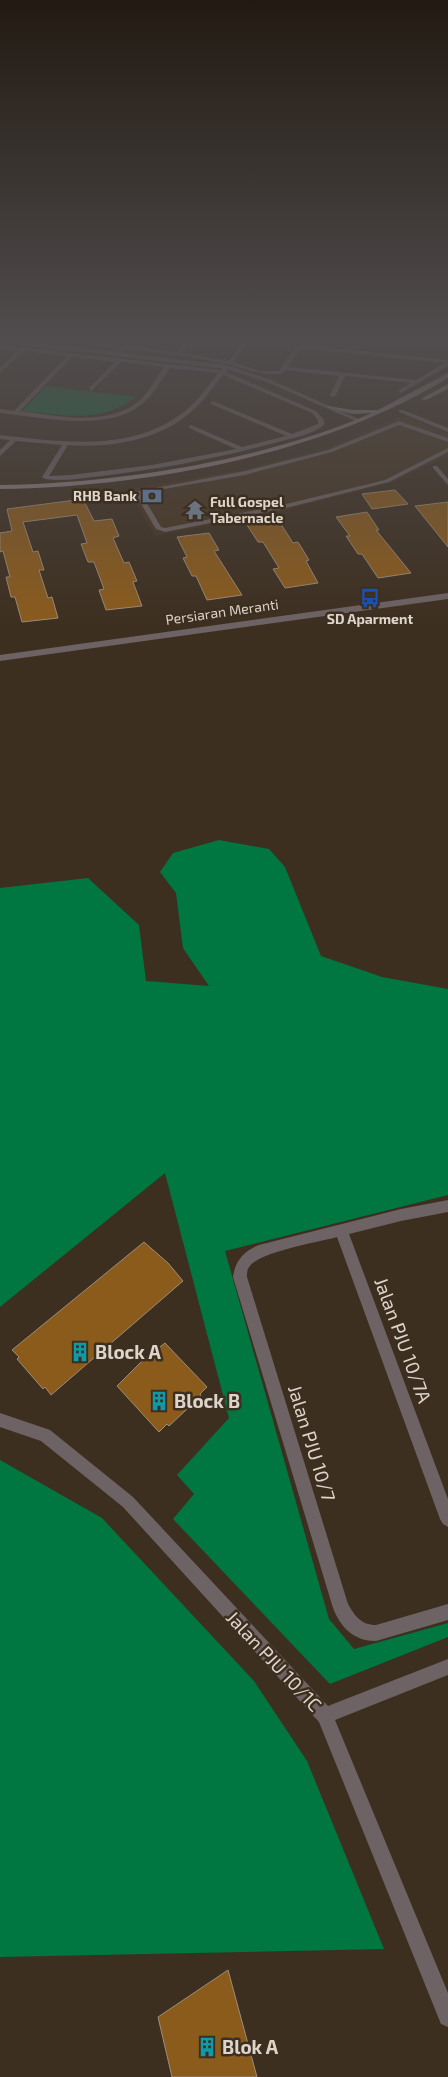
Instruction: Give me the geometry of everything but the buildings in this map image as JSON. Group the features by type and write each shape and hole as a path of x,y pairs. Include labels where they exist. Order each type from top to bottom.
{"main road":[{"path":"0,487 129,479 236,458 332,433"},
{"path":"340,436 346,433"},
{"path":"0,494 132,484 238,463 347,433"}],"street":[{"path":"0,437 65,445 123,439 147,433"},
{"path":"204,433 241,449"},
{"path":"285,433 292,436"},
{"path":"65,445 45,477 128,471 241,449 300,433"},
{"path":"137,492 245,473 330,450 372,433"},
{"path":"429,433 448,440"},
{"path":"0,454 14,439"},
{"path":"132,484 158,528 165,530 282,507 387,481 448,450"},
{"path":"435,467 448,483"},
{"name":"Persiaran Meranti","path":"0,658 448,596"},
{"path":"341,1231 448,1206"},
{"name":"Jalan PJU 10/7","path":"341,1231 260,1251 248,1257 240,1267 243,1291 341,1608 355,1628 364,1633 376,1633 448,1612"},
{"name":"Jalan PJU 10/7A","path":"341,1231 448,1519"},
{"name":"Jalan PJU 10/1C","path":"0,1420 45,1435 128,1502 325,1716 448,2017"},
{"path":"325,1716 448,1667"}],"shaded area":[{"path":"361,433 448,434 448,455 394,482 282,511 155,536 128,489 245,469 327,447"}],"green space":[{"path":"219,840 269,849 285,867 321,956 382,977 448,989 448,1195 225,1251 329,1619 354,1649 448,1623 448,1637 330,1684 173,1519 194,1494 177,1475 229,1418 165,1173 0,1307 0,888 88,878 139,925 146,981 209,986 183,948 176,893 160,872 173,853"},
{"path":"0,1460 102,1518 254,1681 307,1761 384,1949 0,1957"}],"place":[{"name":"RHB Bank","path":"152,496"},
{"name":"Full Gospel Tabernacle","path":"195,510"},
{"name":"SD Aparment","path":"370,598"},
{"name":"Block A","path":"80,1352"},
{"name":"Block B","path":"159,1401"},
{"name":"Blok A","path":"207,2047"}]}
